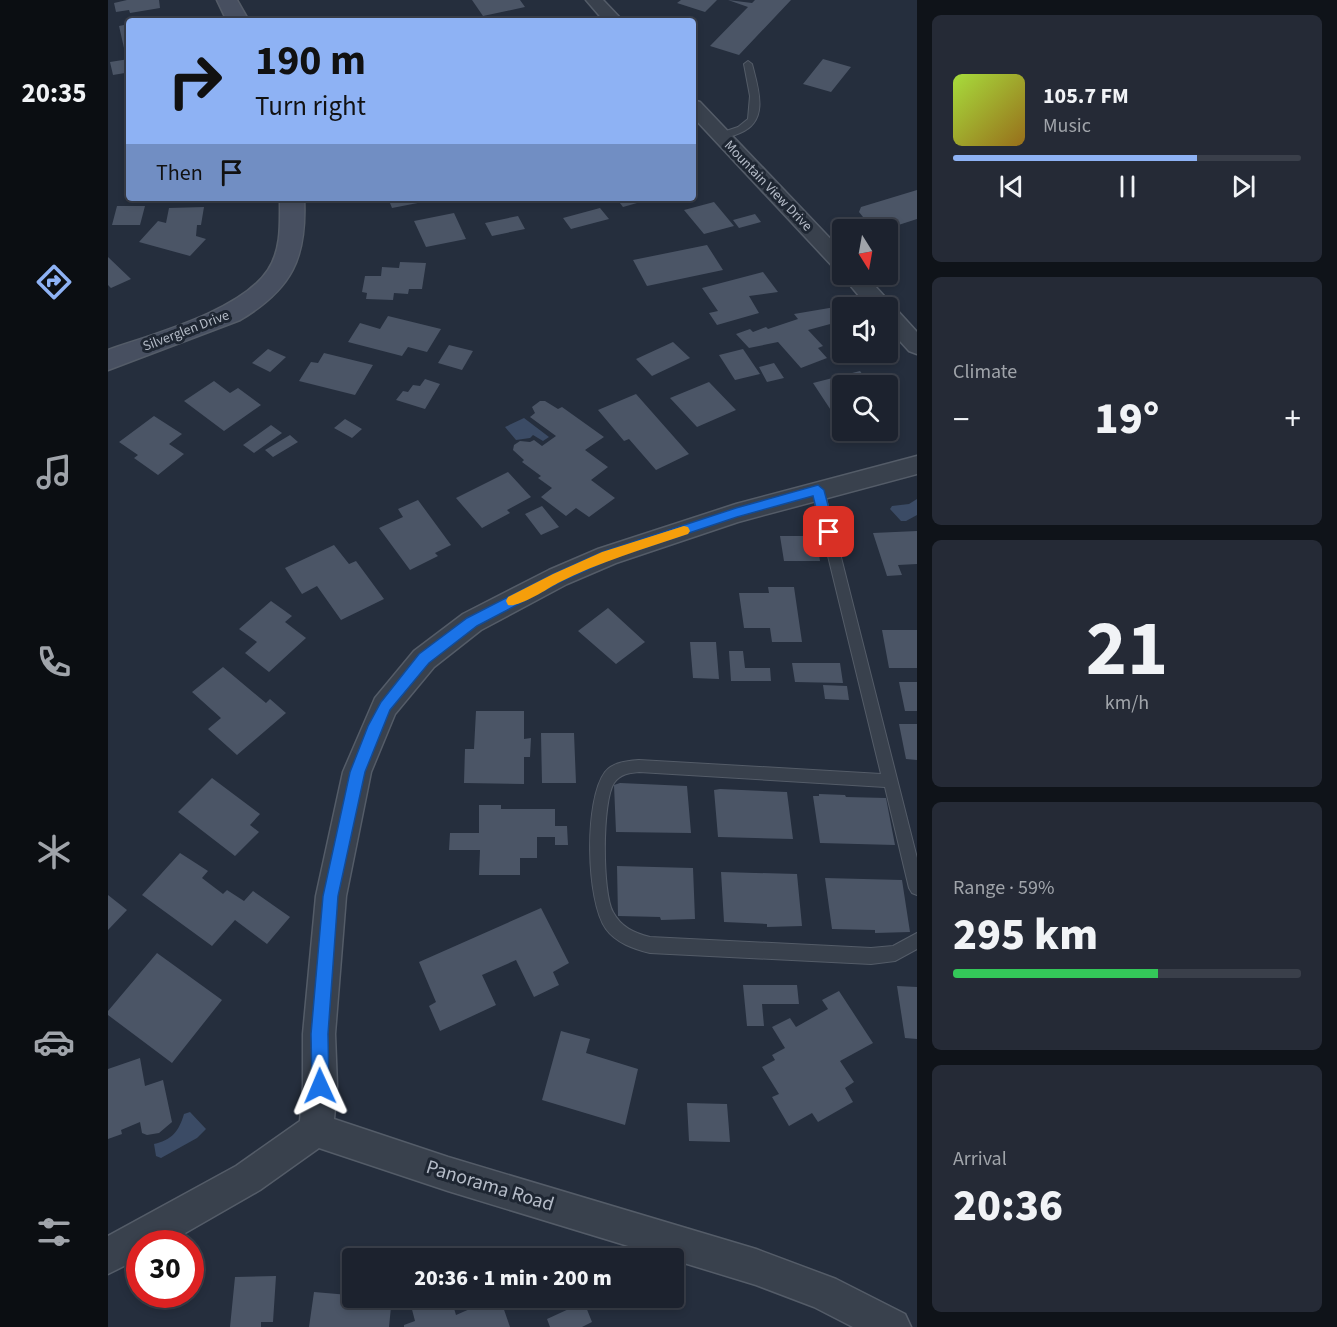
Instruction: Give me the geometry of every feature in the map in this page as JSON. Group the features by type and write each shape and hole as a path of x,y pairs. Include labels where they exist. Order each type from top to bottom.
{"street":[{"path":"227,0 236,18"},
{"path":"594,0 611,18"},
{"name":"Mountain View Drive","path":"696,109 832,254"},
{"name":"Silverglen Drive","path":"108,360 222,319 262,295 274,282 284,264 291,241 294,217 292,201"},
{"path":"862,285 872,297"},
{"path":"898,325 917,346"},
{"path":"108,1256 248,1178 316,1130 320,1086 319,1034 331,896 357,772 375,726 401,686 424,658 472,622 558,577 607,556 736,513 917,465"},
{"name":"Panorama Road","path":"316,1130 448,1174 756,1267 823,1292 892,1327"}],"lane":[{"path":"720,136 745,126 754,117 756,104 748,64"},
{"path":"818,490 917,888"},
{"path":"891,781 639,766 621,768 608,778 602,794 599,814 599,890 603,907 614,927 634,942 650,945 871,956 895,953 917,940"}],"water":[{"path":"524,418 549,437 543,441 533,435 530,438 516,440 505,427"},
{"path":"917,499 917,515 906,521 901,521 890,509 892,506 909,504"},
{"path":"190,1112 206,1129 197,1138 161,1158 156,1156 154,1144 174,1134 184,1114"}],"building":[{"path":"127,0 159,0 160,8 130,13 129,10 116,12 114,3"},
{"path":"472,0 520,0 525,7 483,16"},
{"path":"681,0 717,0 705,12 677,3"},
{"path":"728,0 752,3 755,0 791,0 739,55 710,46 748,7"},
{"path":"126,25 126,48 124,48 119,26"},
{"path":"126,59 126,77 125,73 113,75 110,62"},
{"path":"823,59 851,67 831,92 803,84"},
{"path":"917,190 917,219 898,225 898,219 863,217 859,212 861,207"},
{"path":"389,201 428,201 392,208"},
{"path":"618,201 644,201 623,207"},
{"path":"714,202 734,226 704,234 684,210"},
{"path":"117,206 145,206 140,225 112,225"},
{"path":"204,207 201,225 197,225 196,236 206,239 190,256 139,242 158,221 166,223 169,208"},
{"path":"600,208 609,219 571,229 563,218"},
{"path":"454,213 466,239 426,247 414,221"},
{"path":"755,214 761,222 739,228 733,220"},
{"path":"518,216 525,229 492,236 485,223"},
{"path":"707,245 723,270 647,286 633,260"},
{"path":"108,257 131,279 111,288 108,285"},
{"path":"400,262 426,263 422,289 409,289 408,294 394,293 393,300 366,299 367,293 362,292 365,276 381,276 382,267 399,268"},
{"path":"763,272 778,292 749,296 759,313 717,325 709,313 718,311 702,288"},
{"path":"832,308 832,324 808,330 823,346 818,348 827,358 801,368 778,342 749,348 736,334 750,329 753,332 766,327 768,329 798,319 794,314"},
{"path":"388,316 441,329 427,352 408,347 402,356 348,342 360,323 380,329"},
{"path":"673,342 690,358 652,376 636,359"},
{"path":"449,345 473,351 462,370 438,363"},
{"path":"268,349 286,357 270,372 252,363"},
{"path":"743,349 760,374 735,380 719,355"},
{"path":"324,353 373,365 355,395 299,381 311,362 318,363"},
{"path":"774,363 784,378 767,382 759,367"},
{"path":"860,371 863,375 844,375"},
{"path":"832,378 832,412 813,383"},
{"path":"425,379 440,384 425,409 396,400 403,391 408,392 413,385 420,386"},
{"path":"214,381 230,393 238,388 261,405 224,431 184,401"},
{"path":"709,382 736,410 697,427 670,398"},
{"path":"636,394 689,454 656,470 629,439 624,441 598,410"},
{"path":"540,401 545,401 558,409 562,407 604,437 585,450 608,467 591,480 615,498 589,517 576,508 566,516 541,497 552,488 538,478 541,476 522,462 524,460 513,450 514,445 520,441 534,440 542,446 556,436 530,417 535,413 532,407"},
{"path":"154,416 182,434 169,444 184,454 158,475 134,458 138,455 119,442"},
{"path":"345,419 362,429 352,438 334,428"},
{"path":"271,425 282,433 254,453 243,445"},
{"path":"290,435 298,442 273,457 265,450"},
{"path":"508,472 531,497 507,510 510,513 482,528 456,498"},
{"path":"418,500 451,545 435,553 438,556 410,570 379,528 403,517 398,509"},
{"path":"542,506 559,527 541,535 525,514"},
{"path":"917,531 917,564 898,565 902,575 887,576 873,533"},
{"path":"780,536 816,536 820,561 784,561"},
{"path":"334,545 349,564 356,561 384,599 341,620 317,586 302,594 285,568"},
{"path":"768,587 794,587 802,642 772,642 770,628 744,628 739,593 769,593"},
{"path":"271,601 292,616 285,622 306,638 269,672 245,653 257,642 239,629"},
{"path":"608,608 645,642 616,664 578,631"},
{"path":"882,630 917,630 917,668 889,668"},
{"path":"690,642 716,642 719,679 693,678"},
{"path":"729,651 743,651 745,668 770,668 771,681 731,681"},
{"path":"792,663 840,663 843,683 795,682"},
{"path":"223,667 266,703 270,699 286,713 237,755 208,729 221,718 192,692"},
{"path":"899,682 917,682 917,711 905,711"},
{"path":"823,685 847,686 849,700 825,699"},
{"path":"476,711 524,711 524,739 531,738 530,757 524,757 524,784 464,783 465,749 474,749"},
{"path":"899,724 917,724 917,760 906,759"},
{"path":"541,733 574,733 576,783 542,783"},
{"path":"212,778 260,814 250,825 259,832 235,856 178,812"},
{"path":"620,783 687,786 691,833 616,832 614,785"},
{"path":"714,790 787,792 793,839 718,837"},
{"path":"819,794 886,798 895,845 820,843 813,796 819,796"},
{"path":"479,805 501,805 501,809 555,809 555,826 567,826 568,845 555,845 555,837 537,837 537,858 520,858 520,875 479,875 480,850 449,850 450,833 479,833"},
{"path":"180,853 208,871 202,878 223,894 227,890 244,901 253,891 290,917 267,944 235,920 212,946 142,895"},
{"path":"617,866 693,868 695,919 661,920 660,917 618,916"},
{"path":"721,872 797,874 802,926 767,927 767,924 724,922"},
{"path":"825,878 902,880 910,932 875,933 875,930 832,929"},
{"path":"108,895 127,910 108,930"},
{"path":"541,908 569,963 553,972 559,985 534,997 516,960 482,975 496,1005 440,1031 429,1006 436,1002 419,962"},
{"path":"157,953 222,1000 172,1063 108,1015 108,1011"},
{"path":"743,985 797,985 799,1004 762,1004 764,1026 747,1026"},
{"path":"897,986 917,987 917,1039 905,1038"},
{"path":"839,991 873,1043 840,1061 854,1082 845,1088 853,1102 818,1122 812,1113 789,1126 772,1097 779,1094 762,1067 775,1060 772,1055 785,1048 772,1027 790,1018 796,1027 828,1009 822,1000"},
{"path":"561,1031 590,1039 586,1053 638,1069 625,1125 542,1100"},
{"path":"140,1058 145,1086 163,1080 172,1122 159,1133 147,1135 142,1133 140,1122 121,1130 122,1134 108,1139 108,1069"},
{"path":"687,1103 727,1104 730,1142 689,1141"},
{"path":"276,1276 273,1322 261,1322 261,1327 230,1327 235,1277"},
{"path":"314,1292 342,1294 342,1308 391,1308 389,1327 309,1327"},
{"path":"412,1308 454,1308 456,1315 472,1308 503,1308 510,1327 404,1327 415,1321"},
{"path":"571,1308 586,1308 592,1322 582,1327 550,1327 547,1319"}],"slow traffic":[{"path":"513,601 558,577 607,556 684,531"}],"route":[{"path":"320,1086 319,1034 331,896 357,772 375,726 386,706 424,658 472,622 558,577 607,556 736,513 818,490 829,532"}]}
